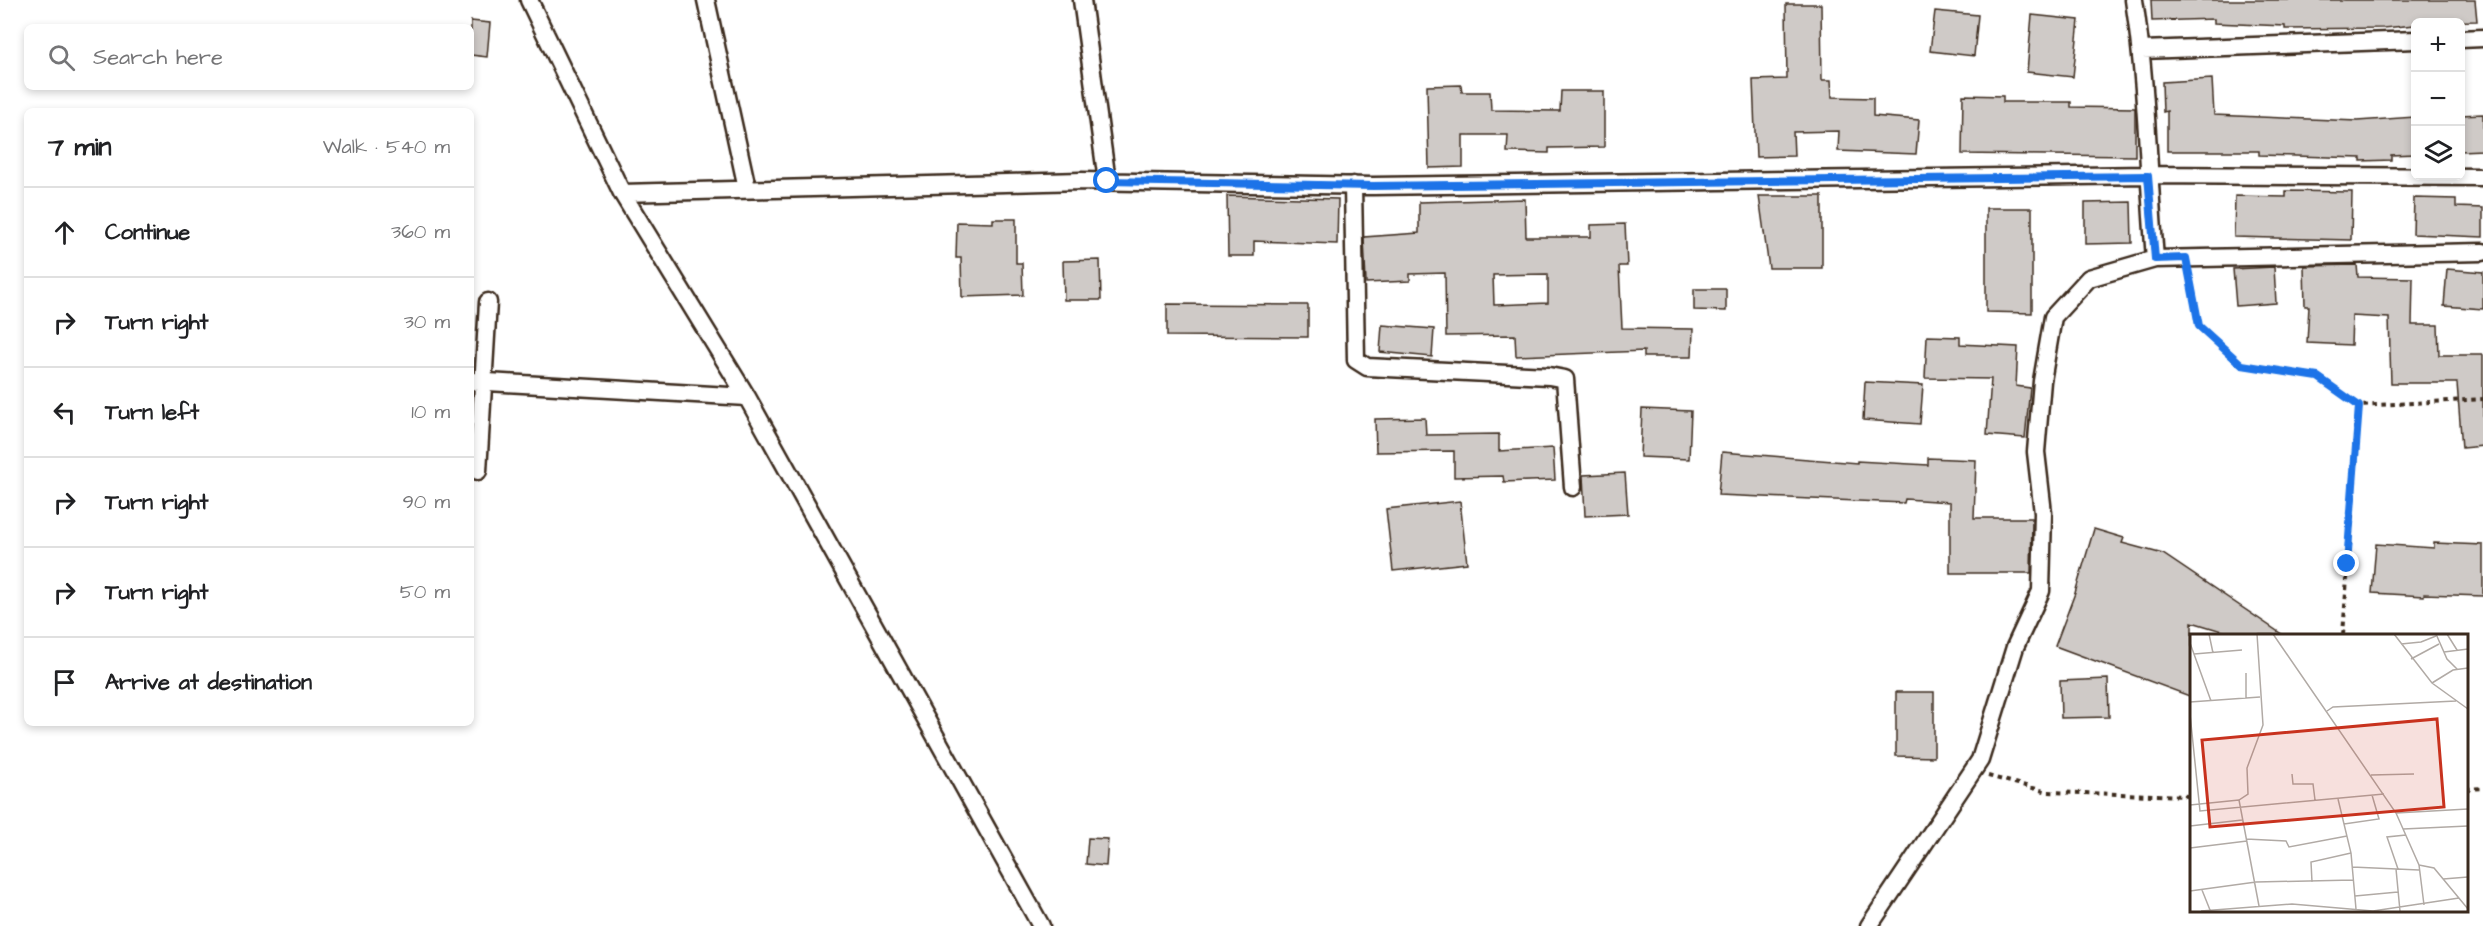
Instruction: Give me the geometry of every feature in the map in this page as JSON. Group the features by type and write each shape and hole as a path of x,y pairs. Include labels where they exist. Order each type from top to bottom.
{"street":[{"path":"529,0 622,193 747,397 1041,926"},
{"path":"706,0 747,188"},
{"path":"1082,0 1107,181"},
{"path":"2134,0 2142,50 2148,176 2155,259"},
{"path":"2465,39 2483,38"},
{"path":"2142,50 2411,40"},
{"path":"622,193 747,188 1107,181 1353,185 2148,176 2483,177"},
{"path":"1353,185 1356,360 1367,367 1549,376 1566,379 1573,486"},
{"path":"1869,926 1980,760 2015,647 2041,591 2043,513 2036,452 2042,381 2053,317 2089,278 2155,259 2483,252"},
{"path":"478,471 477,381 488,302"},
{"path":"477,381 747,397"}],"path":[{"path":"2186,258 2199,326 2242,365 2318,377 2359,406 2483,399"},
{"path":"2343,634 2359,406"},
{"path":"1971,772 2048,792 2190,796"},
{"path":"2468,789 2483,788"}],"building":[{"path":"2151,0 2475,0 2477,21 2465,21 2465,18 2411,18 2411,25 2383,28 2285,29 2285,26 2214,23 2214,19 2152,21"},
{"path":"1786,4 1821,4 1822,80 1831,80 1832,97 1873,98 1873,116 1919,120 1916,154 1838,151 1839,131 1793,132 1794,156 1756,157 1753,80 1787,79"},
{"path":"1935,11 1978,15 1974,56 1930,51"},
{"path":"2032,15 2079,20 2073,77 2027,72"},
{"path":"471,21 490,23 487,57 474,55 474,24 471,24"},
{"path":"2212,79 2214,115 2357,121 2411,117 2411,154 2391,155 2391,160 2361,161 2361,158 2259,155 2259,151 2167,151 2167,111 2163,112 2162,82"},
{"path":"1461,85 1462,92 1490,92 1491,110 1560,111 1561,91 1604,91 1604,147 1549,148 1549,153 1507,152 1508,135 1463,135 1463,167 1429,168 1427,86"},
{"path":"1963,95 2003,96 2003,102 2071,102 2071,107 2135,108 2135,156 1962,154"},
{"path":"2483,114 2483,150 2465,151 2465,115"},
{"path":"2286,191 2352,192 2351,240 2234,237 2235,196 2286,197"},
{"path":"1227,196 1338,199 1337,244 1254,241 1254,256 1228,256"},
{"path":"1759,196 1822,196 1822,268 1769,268"},
{"path":"2414,198 2456,199 2456,207 2483,208 2483,237 2413,234"},
{"path":"1525,199 1526,237 1591,237 1591,225 1625,224 1627,266 1619,266 1622,328 1693,329 1692,357 1644,357 1644,351 1516,356 1515,335 1446,336 1445,273 1410,274 1410,281 1366,283 1364,237 1419,233 1419,202","holes":["1548,274 1548,303 1494,305 1493,275"]},
{"path":"2131,202 2132,243 2085,244 2085,203"},
{"path":"1986,208 2032,208 2032,313 1986,312"},
{"path":"993,219 1016,219 1016,263 1022,263 1023,295 962,297 961,258 956,258 957,222 993,223"},
{"path":"1100,260 1101,300 1064,300 1063,261"},
{"path":"2357,265 2358,277 2413,278 2412,325 2438,325 2439,355 2483,355 2483,446 2462,448 2457,383 2391,383 2389,318 2352,316 2351,345 2307,343 2309,306 2305,306 2304,266"},
{"path":"2274,267 2276,303 2236,306 2233,269"},
{"path":"2447,269 2483,272 2483,309 2444,306"},
{"path":"1694,289 1726,289 1726,311 1694,310"},
{"path":"1167,304 1308,305 1308,337 1167,336"},
{"path":"1382,325 1434,329 1432,357 1380,352"},
{"path":"1927,336 1960,337 1960,344 2018,347 2016,386 2030,388 2025,438 1987,435 1991,379 1925,378"},
{"path":"1865,382 1923,385 1920,424 1863,420"},
{"path":"1642,409 1691,411 1689,459 1640,457"},
{"path":"1425,418 1426,435 1499,434 1499,451 1553,448 1555,480 1504,482 1503,476 1454,477 1454,451 1376,452 1375,419"},
{"path":"1722,452 1857,463 1857,461 1928,465 1928,458 1976,460 1974,518 2032,518 2031,573 1950,573 1950,502 1905,499 1904,503 1718,495"},
{"path":"1625,473 1628,514 1585,516 1583,475"},
{"path":"1460,501 1467,563 1393,571 1386,509"},
{"path":"2094,529 2124,538 2122,543 2163,554 2282,634 2232,634 2192,622 2190,696 2055,646 2075,593"},
{"path":"2434,543 2483,545 2483,596 2372,593 2376,544 2434,548"},
{"path":"2108,679 2109,717 2061,718 2060,681"},
{"path":"1896,692 1934,692 1934,757 1896,756"},
{"path":"1088,838 1108,839 1106,866 1086,864"}],"route":[{"path":"1107,181 1373,186 2148,176 2155,259 2186,258 2199,326 2242,365 2318,377 2359,406 2347,564"}]}
